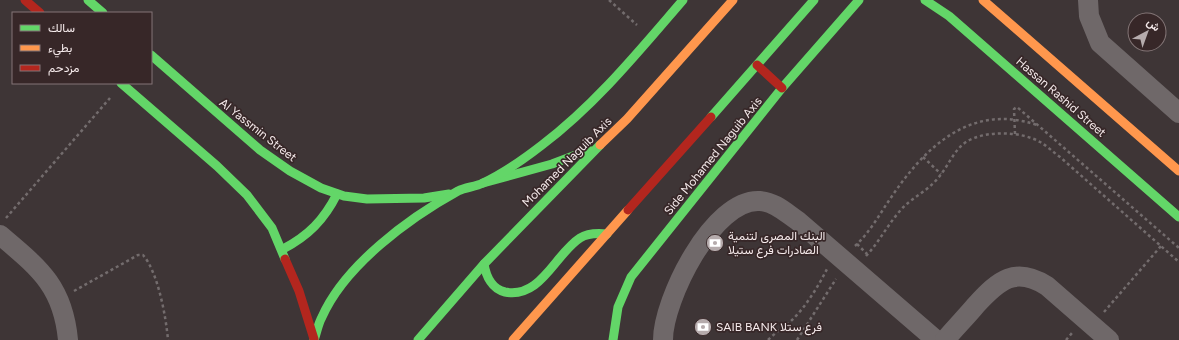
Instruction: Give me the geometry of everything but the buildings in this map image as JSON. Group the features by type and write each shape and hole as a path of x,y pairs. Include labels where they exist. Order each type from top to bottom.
{"street":[{"path":"25,0 39,12"},
{"path":"88,0 102,12"},
{"path":"483,183 542,145 574,119 651,37 683,0"},
{"name":"Mohamed Naguib Axis","path":"418,340 484,264 627,119 733,0"},
{"path":"513,340 814,0"},
{"name":"Side Mohamed Naguib Axis","path":"613,340 614,317 618,302 632,277 782,88 859,0"},
{"name":"Hassan Rashid Street","path":"925,0 949,16 1069,116 1179,217"},
{"name":"Hassan Rashid Street","path":"983,0 1087,95 1179,171"},
{"path":"1088,0 1089,16 1100,43 1179,114"},
{"name":"Al Yassmin Street","path":"152,56 245,137 279,164 306,180 338,194 375,198 413,199 438,197 459,190"},
{"path":"757,65 782,88"},
{"path":"122,84 217,166 247,195 272,228 283,249 300,292 314,339"},
{"path":"314,339 323,313 356,270 396,234 459,190 552,164 600,146"},
{"path":"283,249 303,239 318,227 330,212 338,194"},
{"path":"663,340 669,309 684,270 699,247 727,215 742,204 760,201 778,206 936,340"},
{"path":"3,227 49,281 59,299 66,321 68,340"},
{"path":"484,264 488,278 498,289 512,293 520,293 532,286 581,238 593,233 607,234"},
{"path":"945,340 997,283 1009,277 1023,276 1036,279 1047,286 1109,340"}],"path":[{"path":"609,0 651,37"},
{"path":"3,227 120,84"},
{"path":"1015,134 1014,109 1017,107 1179,248"},
{"path":"797,340 844,261 923,157 945,138 964,126 997,119 1014,119 1037,125"},
{"path":"768,340 777,330 789,322 803,307 826,271 844,261 867,254 899,211 931,187 956,152 967,142 991,134 1015,134 1040,142 1060,157 1179,262"},
{"path":"923,157 941,174"},
{"path":"858,244 867,254"},
{"path":"1093,326 1161,246"},
{"path":"59,299 138,255 143,255 158,289 166,321 168,340"}],"traffic: fast":[{"path":"88,0 102,12"},
{"path":"314,340 321,320 332,298 362,261 419,215 458,191 491,179 521,161 562,129 599,95 683,0"},
{"path":"711,117 814,0"},
{"path":"613,340 618,307 631,277 782,88 859,0"},
{"path":"925,0 949,16 1179,217"},
{"path":"152,56 260,150 290,171 321,188 344,196 367,199 424,198 449,194"},
{"path":"122,84 217,166 247,195 272,228 285,259"},
{"path":"418,340 484,264 600,145"},
{"path":"483,183 552,164 589,150"},
{"path":"283,249 308,233 327,212 337,194"},
{"path":"484,264 486,273 493,285 505,292 518,292 528,289 538,282 547,274 571,245 580,238 586,235 607,234"}],"traffic: slow":[{"path":"600,145 627,119 733,0"},
{"path":"983,0 1179,171"},
{"path":"513,340 628,210"}],"traffic: jam":[{"path":"25,0 39,12"},
{"path":"757,65 782,88"},
{"path":"628,210 711,117"},
{"path":"285,259 299,291 314,339"}],"place":[{"name":"البنك المصرى لتنمية الصادرات فرع ستيلا","path":"715,243"},
{"name":"SAIB BANK فرع ستلا","path":"703,327"}]}
